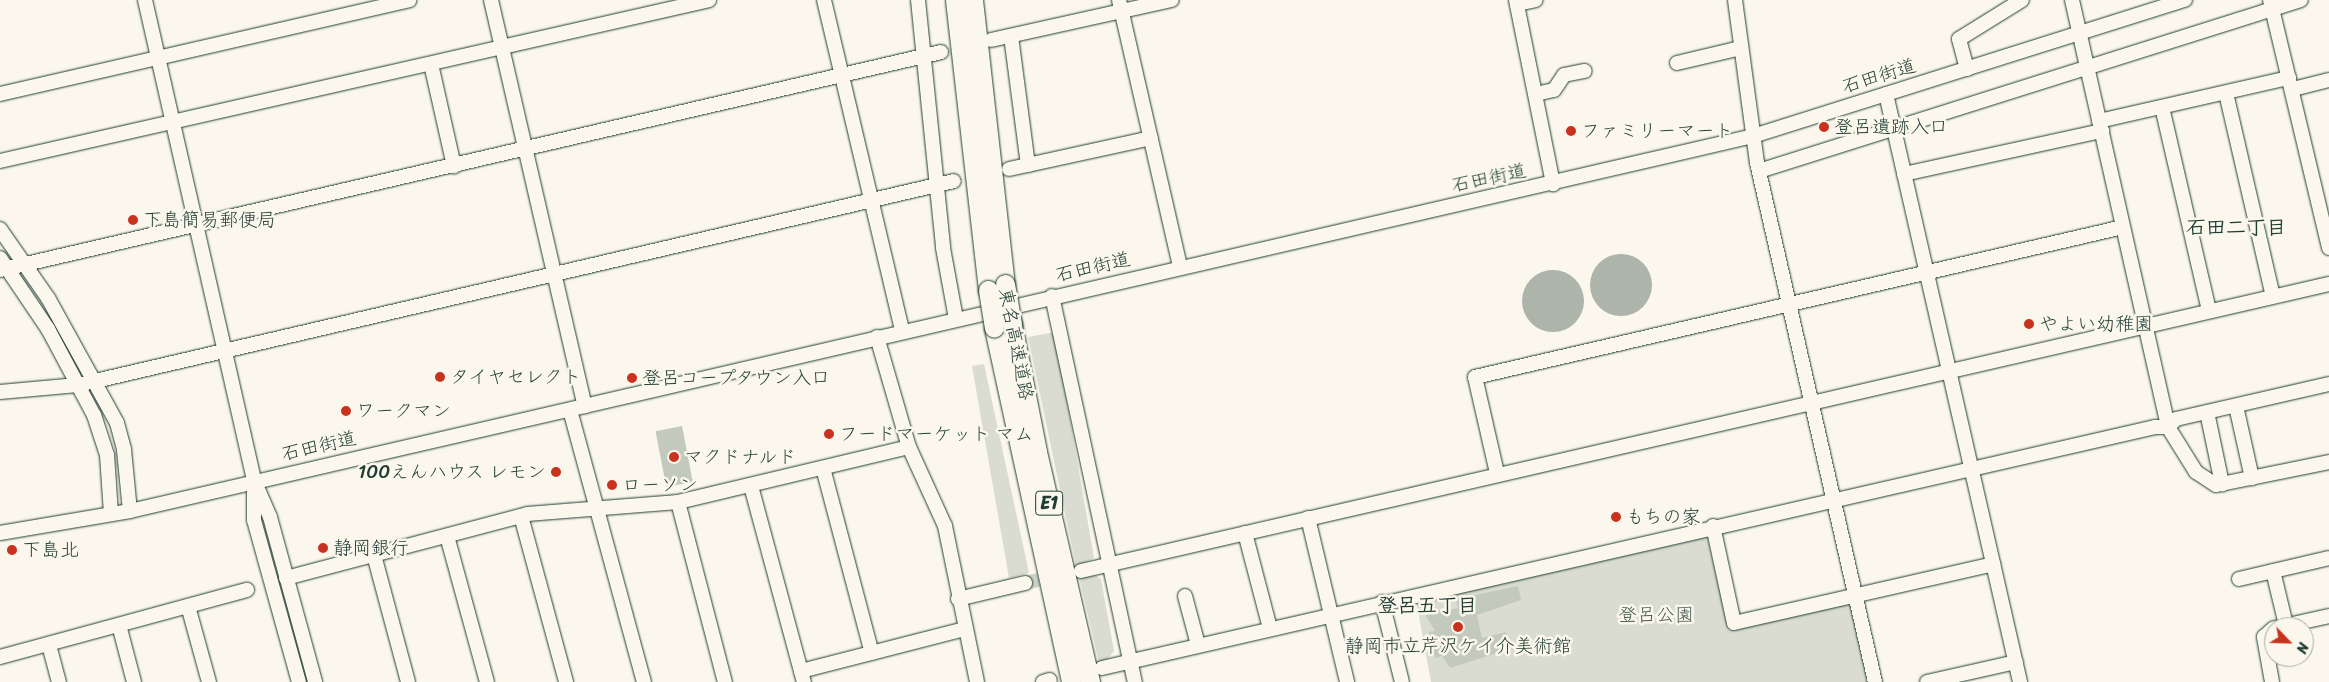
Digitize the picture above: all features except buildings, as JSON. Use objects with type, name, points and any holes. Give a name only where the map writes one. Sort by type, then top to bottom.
[{"type":"highway","name":"東名高速道路","points":[[954,0],[997,287],[1012,324],[1037,452],[1096,675]]},
{"type":"highway","name":"東名高速道路","points":[[974,0],[997,287],[994,328],[1070,682]]},
{"type":"street","points":[[145,0],[254,480],[270,517],[314,682]]},
{"type":"street","points":[[0,94],[409,0]]},
{"type":"street","points":[[491,0],[585,406]]},
{"type":"street","points":[[0,161],[709,0]]},
{"type":"street","points":[[824,0],[840,76],[902,331]]},
{"type":"street","points":[[918,0],[921,57],[942,248],[956,319]]},
{"type":"street","points":[[991,40],[1120,6],[1172,0]]},
{"type":"street","points":[[1536,0],[1516,2],[1553,184]]},
{"type":"street","points":[[1735,0],[1758,170],[1787,303],[1835,498],[1875,682]]},
{"type":"street","points":[[1967,69],[1959,39],[2022,0]]},
{"type":"street","points":[[2072,0],[2168,427],[2202,479],[2222,484],[2329,462]]},
{"type":"street","name":"石田街道","points":[[0,533],[130,511],[254,480],[570,410],[1180,266],[1553,184],[1753,136],[2185,0]]},
{"type":"street","points":[[1758,170],[2087,66],[2271,4],[2302,0]]},
{"type":"street","points":[[2271,4],[2291,83],[2322,184],[2329,248]]},
{"type":"street","points":[[1120,6],[1180,266]]},
{"type":"street","points":[[1011,36],[1028,165]]},
{"type":"street","points":[[1677,63],[1741,48]]},
{"type":"street","points":[[2,265],[24,264],[196,225],[941,52]]},
{"type":"street","points":[[430,64],[454,166]]},
{"type":"street","points":[[1536,94],[1554,90],[1564,76],[1585,71]]},
{"type":"street","points":[[1904,174],[2100,126],[2162,107],[2226,93],[2291,83],[2329,80]]},
{"type":"street","points":[[2226,93],[2273,296]]},
{"type":"street","points":[[1886,94],[2020,682]]},
{"type":"street","points":[[2162,107],[2208,311]]},
{"type":"street","points":[[1008,169],[1151,138]]},
{"type":"street","points":[[0,392],[78,385],[95,379],[225,349],[870,203],[954,181]]},
{"type":"street","points":[[1497,473],[1475,376],[2123,227]]},
{"type":"street","points":[[0,229],[24,264],[95,379],[118,423],[124,450],[130,511]]},
{"type":"street","points":[[2,265],[40,315],[78,385],[105,446],[111,514]]},
{"type":"street","points":[[1081,571],[1497,473],[2329,284]]},
{"type":"street","points":[[1052,296],[1108,565],[1135,682]]},
{"type":"street","points":[[877,337],[909,447],[945,526],[964,629],[977,682]]},
{"type":"street","points":[[1096,675],[1130,661],[1331,613],[1835,498],[2168,427],[2176,419],[2329,384]]},
{"type":"street","points":[[2236,406],[2252,478]]},
{"type":"street","points":[[570,410],[644,682]]},
{"type":"street","points":[[2207,412],[2222,484]]},
{"type":"street","points":[[286,578],[521,516],[595,506],[678,502],[909,447]]},
{"type":"street","points":[[824,468],[872,653]]},
{"type":"street","points":[[254,480],[254,520],[299,682]]},
{"type":"street","points":[[751,486],[802,677],[872,653],[964,629]]},
{"type":"street","points":[[678,502],[726,682]]},
{"type":"street","points":[[521,516],[566,682]]},
{"type":"street","points":[[1308,518],[1347,682]]},
{"type":"street","points":[[1713,526],[1734,623],[1993,564]]},
{"type":"street","points":[[1245,533],[1270,628]]},
{"type":"street","points":[[447,536],[487,682]]},
{"type":"street","points":[[374,555],[408,682]]},
{"type":"street","points":[[2239,579],[2329,558]]},
{"type":"street","points":[[2273,571],[2279,617]]},
{"type":"street","points":[[958,599],[1025,583]]},
{"type":"street","points":[[0,657],[247,590]]},
{"type":"street","points":[[1185,596],[1198,645]]},
{"type":"street","points":[[1382,602],[1402,682]]},
{"type":"street","points":[[188,606],[209,682]]},
{"type":"street","points":[[2314,619],[2329,616]]},
{"type":"street","points":[[119,625],[134,682]]},
{"type":"street","points":[[49,645],[59,682]]},
{"type":"street","points":[[1927,682],[2016,662]]},
{"type":"street","points":[[2269,667],[2272,682]]},
{"type":"green space","points":[[1055,332],[1094,558],[1076,566],[1028,337]]},
{"type":"green space","points":[[984,364],[1029,573],[1009,578],[972,366]]},
{"type":"green space","name":"登呂公園","points":[[1707,535],[1729,630],[1852,602],[1871,682],[1431,682],[1416,600]]},
{"type":"green space","points":[[1095,575],[1101,579],[1114,651],[1106,661],[1099,663],[1079,577]]},
{"type":"shaded area","points":[[1621,254],[1633,256],[1643,263],[1650,273],[1652,285],[1650,297],[1643,307],[1633,314],[1621,316],[1609,314],[1599,307],[1592,297],[1590,285],[1592,273],[1599,263],[1609,256]]},
{"type":"shaded area","points":[[1553,270],[1565,272],[1575,279],[1582,289],[1584,301],[1582,313],[1575,323],[1565,330],[1553,332],[1541,330],[1531,323],[1524,313],[1522,301],[1524,289],[1531,279],[1541,272]]},
{"type":"tunnel","points":[[1025,583],[1056,576]]},
{"type":"place","name":"登呂遺跡入口","points":[[1824,127]]},
{"type":"place","name":"ファミリーマート","points":[[1571,131]]},
{"type":"place","name":"下島簡易郵便局","points":[[133,220]]},
{"type":"place","name":"やよい幼稚園","points":[[2029,324]]},
{"type":"place","name":"タイヤセレクト","points":[[440,377]]},
{"type":"place","name":"登呂コープタウン入口","points":[[632,378]]},
{"type":"place","name":"ワークマン","points":[[346,411]]},
{"type":"place","name":"フードマーケット マム","points":[[829,434]]},
{"type":"place","name":"マクドナルド","points":[[674,457]]},
{"type":"place","name":"100えんハウス レモン","points":[[556,472]]},
{"type":"place","name":"ローソン","points":[[612,485]]},
{"type":"place","name":"もちの家","points":[[1616,517]]},
{"type":"place","name":"静岡銀行","points":[[323,548]]},
{"type":"place","name":"下島北","points":[[12,550]]},
{"type":"place","name":"静岡市立芹沢ケイ介美術館","points":[[1458,627]]},
{"type":"district","name":"石田二丁目","points":[[2236,227]]},
{"type":"district","name":"登呂五丁目","points":[[1427,605]]}]
